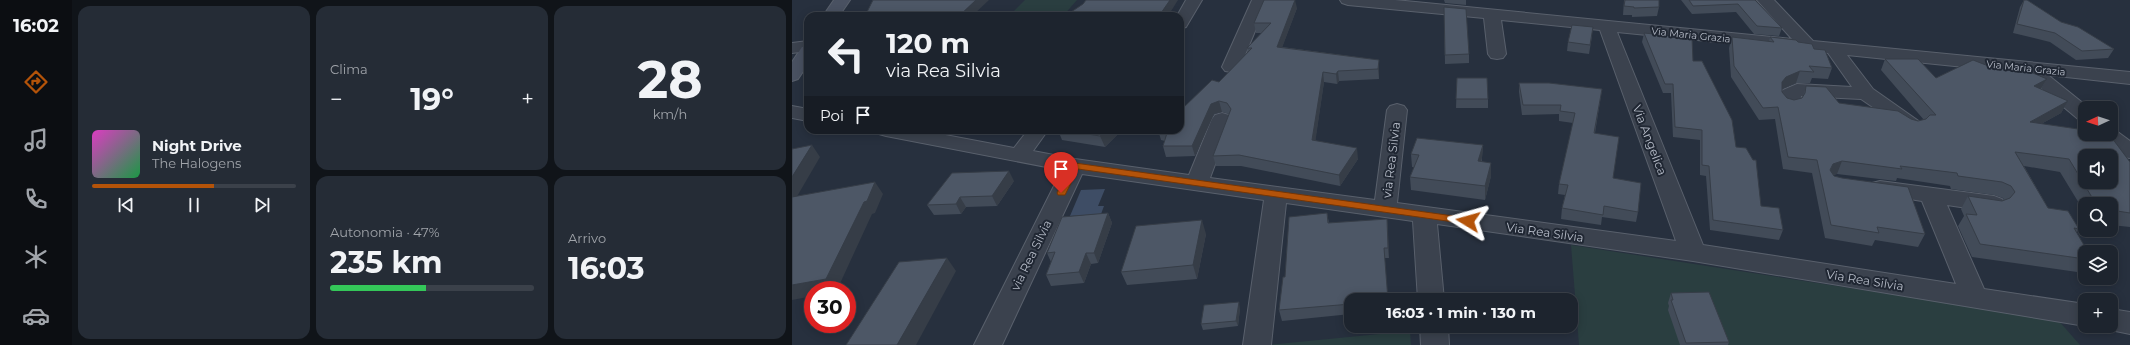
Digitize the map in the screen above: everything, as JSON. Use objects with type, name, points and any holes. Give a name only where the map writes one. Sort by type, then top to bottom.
[{"type":"street","points":[[834,12],[842,0]]},
{"type":"street","points":[[1184,17],[1194,0]]},
{"type":"street","points":[[1231,67],[1260,0]]},
{"type":"street","name":"Via Maria Grazia","points":[[1348,0],[1407,3],[1492,15],[1607,27],[2130,78]]},
{"type":"street","points":[[1765,0],[1809,46]]},
{"type":"street","points":[[1492,15],[1497,54]]},
{"type":"street","name":"Via Angelica","points":[[1607,27],[1693,252]]},
{"type":"street","points":[[792,48],[804,46]]},
{"type":"street","points":[[1834,49],[1866,93],[1913,126]]},
{"type":"street","points":[[792,75],[804,57]]},
{"type":"street","points":[[2028,68],[2078,109]]},
{"type":"street","points":[[1790,104],[1790,94],[1797,90],[1866,93]]},
{"type":"street","name":"via Rea Silvia","points":[[1385,209],[1397,110]]},
{"type":"street","points":[[792,112],[804,114]]},
{"type":"street","points":[[1197,183],[1222,119]]},
{"type":"street","name":"Via Rea Silvia","points":[[907,134],[1075,166],[1693,252],[2078,314]]},
{"type":"street","points":[[1020,156],[1035,134]]},
{"type":"street","points":[[2117,141],[2130,152]]},
{"type":"street","name":"via Rea Silvia","points":[[988,345],[1075,166]]},
{"type":"street","points":[[1860,186],[1994,204]]},
{"type":"street","points":[[1257,345],[1276,194]]},
{"type":"street","points":[[1931,195],[1975,298]]},
{"type":"street","points":[[1424,215],[1430,293]]},
{"type":"street","points":[[2118,321],[2130,323]]},
{"type":"street","points":[[1434,333],[1435,345]]},
{"type":"green space","points":[[1025,0],[1077,0],[1066,12],[1013,12]]},
{"type":"green space","points":[[1571,245],[2058,320],[2080,345],[1579,345],[1578,293],[1575,293]]},
{"type":"green space","points":[[1390,333],[1410,333],[1411,345],[1268,345]]},
{"type":"water","points":[[1105,189],[1098,206],[1104,206],[1101,214],[1070,216],[1081,190]]},
{"type":"building","points":[[873,0],[976,0],[963,12],[867,12]]},
{"type":"building","points":[[1086,0],[1170,0],[1162,12],[1071,12],[1083,4]]},
{"type":"building","points":[[1264,0],[1295,0],[1277,47],[1379,60],[1378,69],[1338,71],[1336,74],[1323,72],[1312,140],[1357,148],[1339,175],[1239,155],[1213,156],[1231,109],[1227,103],[1219,101],[1211,104],[1192,146],[1163,146],[1167,134],[1184,134],[1184,107],[1212,80],[1219,82],[1252,48],[1247,48],[1271,23],[1254,23]]},
{"type":"building","points":[[1625,0],[1659,0],[1659,7],[1634,8],[1624,6]]},
{"type":"building","points":[[1689,0],[1755,0],[1782,28],[1757,26],[1738,4],[1693,6]]},
{"type":"building","points":[[2024,0],[2027,0],[2061,22],[2078,27],[2114,49],[2082,51],[2055,33],[2017,24]]},
{"type":"building","points":[[1444,7],[1466,9],[1469,54],[1445,55]]},
{"type":"building","points":[[1572,25],[1593,27],[1590,45],[1568,42]]},
{"type":"building","points":[[1644,33],[1692,38],[1693,61],[1702,61],[1732,120],[1736,147],[1746,148],[1753,160],[1756,160],[1761,206],[1779,208],[1783,230],[1713,220],[1709,166],[1702,165],[1702,130],[1675,127],[1673,84],[1665,84]]},
{"type":"building","points":[[1732,37],[1774,42],[1770,37],[1796,40],[1798,42],[1812,44],[1814,49],[1825,50],[1832,68],[1809,66],[1814,72],[1800,71],[1786,77],[1782,82],[1782,92],[1787,98],[1794,100],[1802,98],[1805,93],[1806,86],[1826,87],[1839,103],[1898,111],[1911,119],[1918,121],[1926,119],[1930,115],[1936,115],[1885,59],[1918,59],[1936,78],[1973,60],[1991,67],[2006,69],[2014,65],[2047,79],[2034,86],[2068,101],[2030,122],[2078,129],[2078,141],[2114,141],[2130,162],[2130,213],[2118,211],[2118,197],[2092,197],[2087,189],[2118,189],[2118,149],[2078,149],[2078,174],[2069,159],[2015,152],[2048,208],[2068,211],[2078,227],[2078,229],[2074,228],[2084,245],[2078,245],[2078,258],[1980,244],[1966,214],[1977,215],[1968,196],[2002,201],[2010,198],[2015,192],[2011,186],[2002,182],[1958,176],[1957,173],[1900,166],[1902,169],[1842,161],[1833,164],[1830,170],[1834,176],[1908,187],[1925,234],[1877,227],[1879,233],[1831,225],[1817,160],[1788,157],[1778,107],[1763,108],[1734,66]]},
{"type":"building","points":[[1457,78],[1487,78],[1488,99],[1456,99]]},
{"type":"building","points":[[1519,83],[1549,83],[1602,89],[1594,133],[1619,137],[1613,178],[1641,183],[1638,212],[1604,206],[1603,215],[1562,208],[1568,185],[1559,184],[1575,113],[1560,111],[1561,105],[1523,105]]},
{"type":"building","points":[[1088,134],[1102,134],[1100,136]]},
{"type":"building","points":[[1417,138],[1483,145],[1478,161],[1491,163],[1485,186],[1410,177],[1419,155],[1411,154]]},
{"type":"building","points":[[812,145],[792,177],[792,149]]},
{"type":"building","points":[[1009,171],[992,196],[960,197],[956,204],[927,205],[952,173]]},
{"type":"building","points":[[875,182],[867,201],[864,202],[826,279],[804,281],[804,283],[792,285],[792,197]]},
{"type":"building","points":[[1108,213],[1094,253],[1086,253],[1079,272],[1046,275],[1055,252],[1047,253],[1062,217]]},
{"type":"building","points":[[1327,213],[1328,223],[1387,219],[1388,248],[1384,248],[1387,293],[1344,293],[1344,305],[1279,310],[1283,277],[1285,277],[1289,217]]},
{"type":"building","points":[[1202,220],[1193,265],[1121,272],[1136,226]]},
{"type":"building","points":[[947,258],[897,345],[846,345],[854,333],[856,333],[856,329],[899,262]]},
{"type":"building","points":[[1709,292],[1729,342],[1686,343],[1671,300],[1673,300],[1671,293]]},
{"type":"building","points":[[1239,302],[1236,321],[1201,324],[1204,305]]},
{"type":"route","points":[[1061,193],[1075,166],[1468,221]]}]
